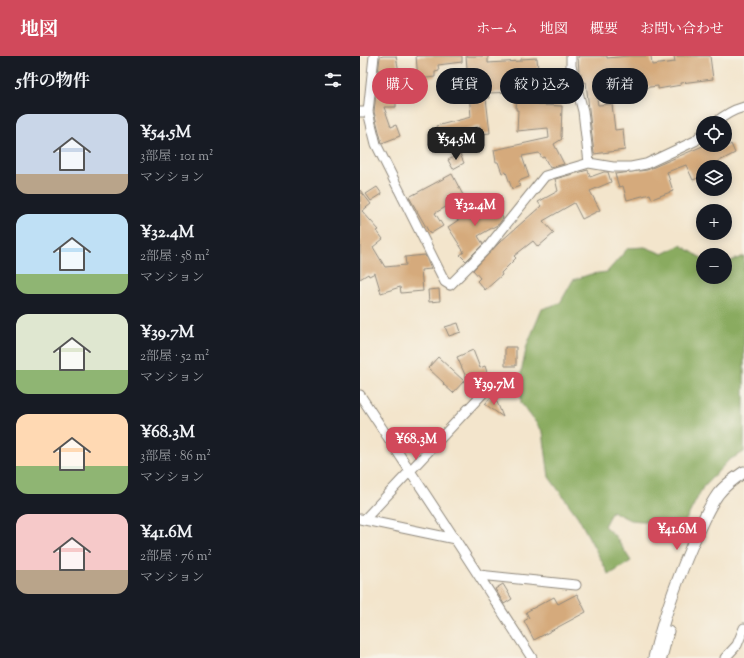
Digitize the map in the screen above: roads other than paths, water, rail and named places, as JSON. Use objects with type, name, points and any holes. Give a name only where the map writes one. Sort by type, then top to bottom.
[{"type":"street","points":[[374,56],[364,112],[376,144],[445,282],[450,285],[488,247],[545,176],[589,163],[612,167],[631,167],[646,164],[696,140]]},
{"type":"street","points":[[571,56],[571,66],[583,111],[589,163]]},
{"type":"street","points":[[724,116],[744,106]]},
{"type":"street","points":[[362,520],[486,390]]},
{"type":"street","points":[[360,395],[532,658]]},
{"type":"street","points":[[654,658],[661,629],[684,564],[708,511],[719,493],[733,479],[744,472]]},
{"type":"street","points":[[362,520],[455,539]]},
{"type":"street","points":[[479,575],[576,585]]},
{"type":"street","points":[[725,658],[737,645],[744,628]]},
{"type":"street","points":[[661,629],[669,630],[662,658]]}]
